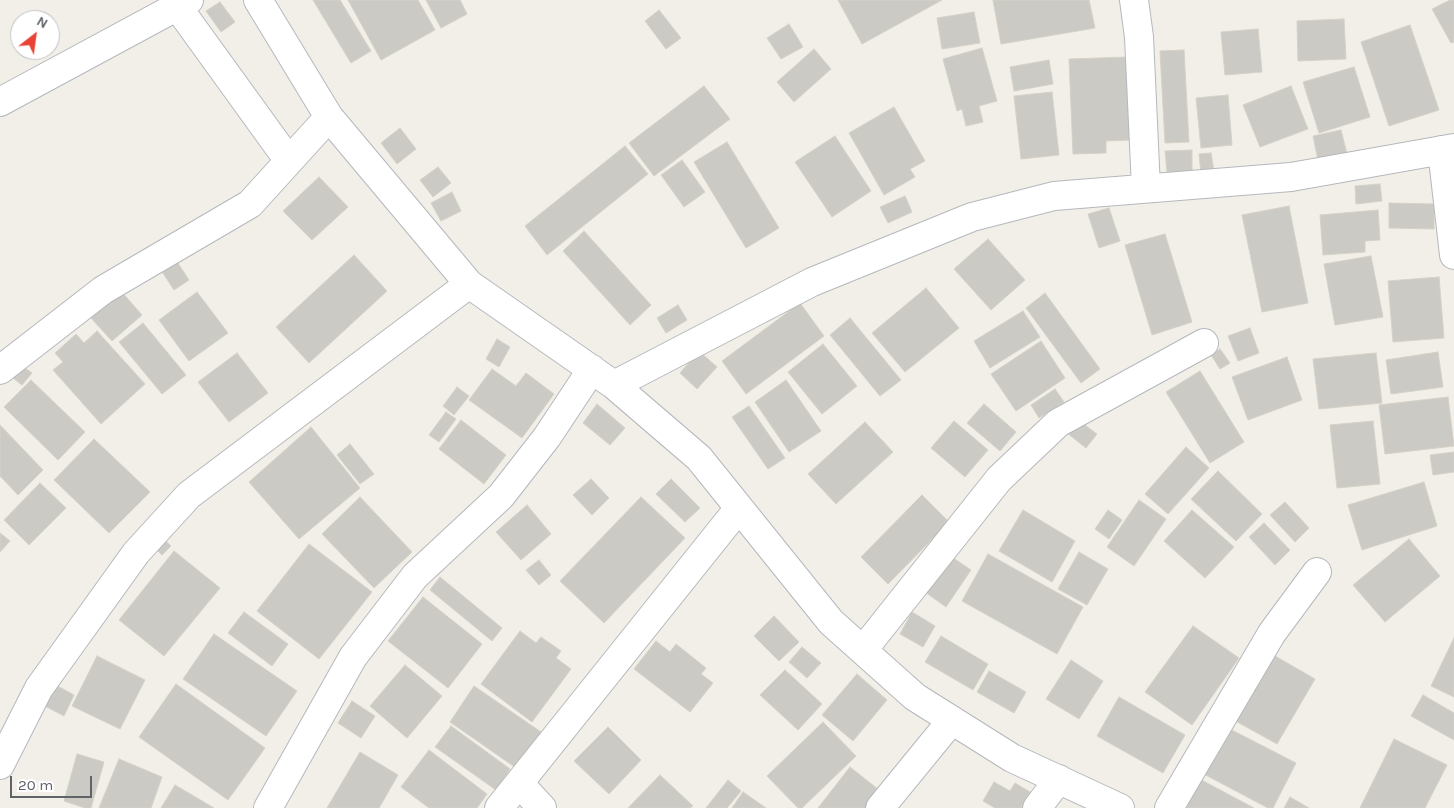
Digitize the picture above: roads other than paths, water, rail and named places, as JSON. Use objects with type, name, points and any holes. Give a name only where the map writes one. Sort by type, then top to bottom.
[{"type":"street","points":[[258,0],[329,117],[469,284],[614,385],[699,458],[831,622],[915,697],[1012,758],[1120,808]]},
{"type":"street","points":[[1134,0],[1140,37],[1146,188]]},
{"type":"street","points":[[0,102],[183,3],[289,161]]},
{"type":"street","points":[[0,370],[103,290],[250,204],[329,117]]},
{"type":"street","points":[[614,385],[812,282],[972,217],[1054,196],[1291,177],[1448,149],[1454,255]]},
{"type":"street","points":[[0,765],[39,688],[136,553],[190,495],[469,284]]},
{"type":"street","points":[[863,650],[999,479],[1058,423],[1204,343]]},
{"type":"street","points":[[268,808],[353,657],[415,576],[501,496],[547,437],[592,369]]},
{"type":"street","points":[[499,808],[739,508]]},
{"type":"street","points":[[1169,808],[1272,633],[1317,572]]},
{"type":"street","points":[[880,808],[952,720]]},
{"type":"street","points":[[1037,808],[1059,779]]},
{"type":"street","points":[[519,783],[542,808]]}]
